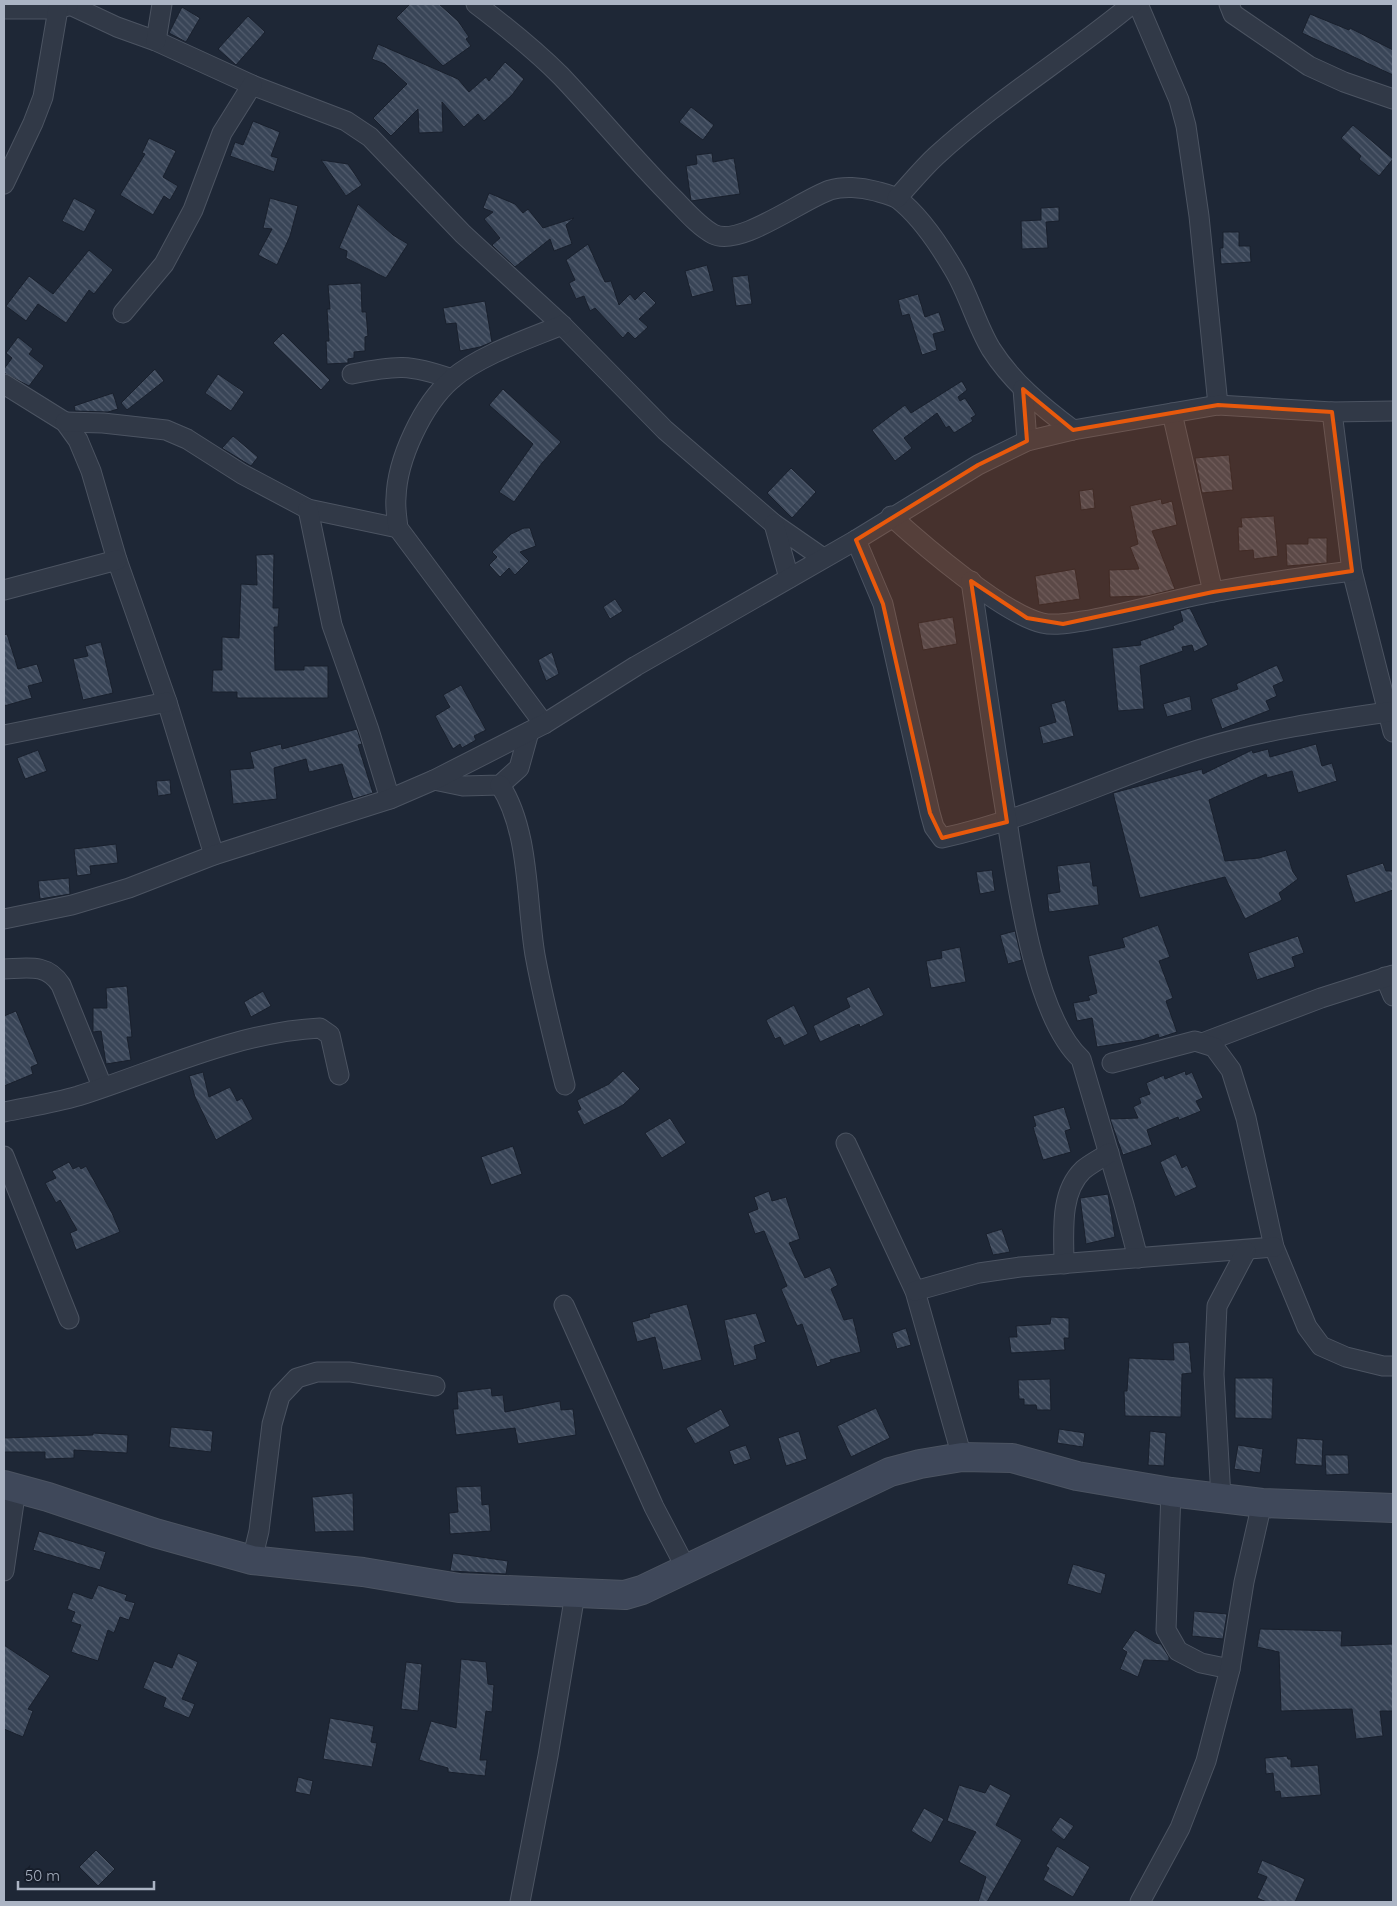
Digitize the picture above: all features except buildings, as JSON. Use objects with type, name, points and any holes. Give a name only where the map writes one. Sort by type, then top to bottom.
[{"type":"street","points":[[156,41],[162,4]]},
{"type":"street","points":[[476,4],[506,27],[560,75],[646,171],[696,221],[714,235],[728,237],[746,233],[803,201],[832,189],[852,188],[869,190],[897,198],[924,228],[954,271],[992,350],[1023,389],[1046,410],[1073,430]]},
{"type":"street","points":[[897,198],[935,157],[977,121],[1132,4]]},
{"type":"street","points":[[1138,4],[1178,100],[1186,126],[1200,225],[1218,405]]},
{"type":"street","points":[[4,184],[33,123],[43,97],[67,6]]},
{"type":"street","points":[[4,9],[67,6],[156,41],[252,85],[346,121],[370,137],[463,234],[562,325],[665,430],[774,524],[823,558]]},
{"type":"street","points":[[1228,7],[1309,66],[1344,82],[1393,99]]},
{"type":"street","points":[[122,313],[164,264],[193,210],[222,133],[252,85]]},
{"type":"street","points":[[537,728],[398,528],[396,497],[400,470],[412,436],[432,401],[452,379],[478,362],[562,325]]},
{"type":"street","points":[[352,374],[386,367],[408,366],[452,379]]},
{"type":"street","points":[[4,384],[65,422],[78,440],[91,471],[117,560],[167,702],[214,855]]},
{"type":"street","points":[[1023,389],[1027,441]]},
{"type":"street","points":[[4,919],[72,905],[129,888],[214,855],[390,799],[434,780],[537,728],[636,666],[856,540],[891,516],[978,465],[1027,441],[1073,430],[1218,405],[1332,412],[1393,412]]},
{"type":"street","points":[[1332,412],[1352,570],[1393,732]]},
{"type":"street","points":[[1172,413],[1212,592]]},
{"type":"street","points":[[65,422],[103,423],[166,430],[187,440],[242,474],[308,509],[398,528]]},
{"type":"street","points":[[308,509],[332,625],[369,730],[390,799]]},
{"type":"street","points":[[891,516],[971,581],[1027,618],[1043,624],[1063,624],[1099,618],[1212,592],[1352,570]]},
{"type":"street","points":[[774,524],[789,578]]},
{"type":"street","points":[[856,540],[883,604],[934,828],[942,838],[1007,822],[1053,802],[1202,749],[1287,726],[1388,712]]},
{"type":"street","points":[[4,590],[117,560]]},
{"type":"street","points":[[971,581],[1007,822],[1023,915],[1043,992],[1068,1047],[1081,1059],[1138,1258]]},
{"type":"street","points":[[4,734],[167,702]]},
{"type":"street","points":[[434,780],[463,786],[488,787],[500,785],[512,777],[519,768],[537,728]]},
{"type":"street","points":[[500,785],[508,798],[519,828],[535,955],[565,1085]]},
{"type":"street","points":[[4,970],[41,969],[54,974],[62,985],[102,1086]]},
{"type":"street","points":[[1112,1063],[1184,1042],[1205,1042],[1304,1004],[1389,976],[1393,996]]},
{"type":"street","points":[[4,1112],[78,1096],[102,1086],[267,1035],[298,1029],[320,1028],[330,1035],[339,1075]]},
{"type":"street","points":[[1205,1042],[1221,1054],[1231,1070],[1246,1118],[1274,1247],[1307,1328],[1321,1346],[1346,1357],[1383,1366],[1393,1366]]},
{"type":"street","points":[[846,1143],[915,1291],[962,1457]]},
{"type":"street","points":[[1064,1264],[1064,1221],[1068,1191],[1082,1171],[1109,1153]]},
{"type":"street","points":[[4,1156],[11,1197],[69,1319]]},
{"type":"street","points":[[915,1291],[979,1274],[1064,1264],[1246,1251],[1274,1247]]},
{"type":"street","points":[[1221,1498],[1214,1374],[1217,1306],[1246,1251]]},
{"type":"street","points":[[564,1305],[654,1507],[687,1570]]},
{"type":"street","points":[[252,1560],[259,1530],[272,1424],[280,1396],[297,1378],[316,1372],[350,1372],[434,1386]]},
{"type":"street","points":[[4,1571],[10,1487],[48,1497],[155,1533],[252,1560],[363,1572],[459,1588],[625,1595],[687,1570],[751,1536],[890,1472],[920,1464],[962,1457],[1012,1458],[1077,1476],[1171,1492],[1262,1503],[1393,1508]]},
{"type":"street","points":[[1171,1492],[1166,1630],[1178,1651],[1201,1663],[1230,1669]]},
{"type":"street","points":[[1140,1902],[1180,1828],[1206,1761],[1230,1669],[1244,1582],[1262,1503]]},
{"type":"street","points":[[520,1902],[548,1756],[575,1594]]},
{"type":"highlighted area","points":[[1023,389],[1073,430],[1218,405],[1332,412],[1352,571],[1213,592],[1063,624],[1027,618],[971,581],[1007,822],[942,838],[930,813],[883,604],[856,540],[978,465],[1027,441]]}]
